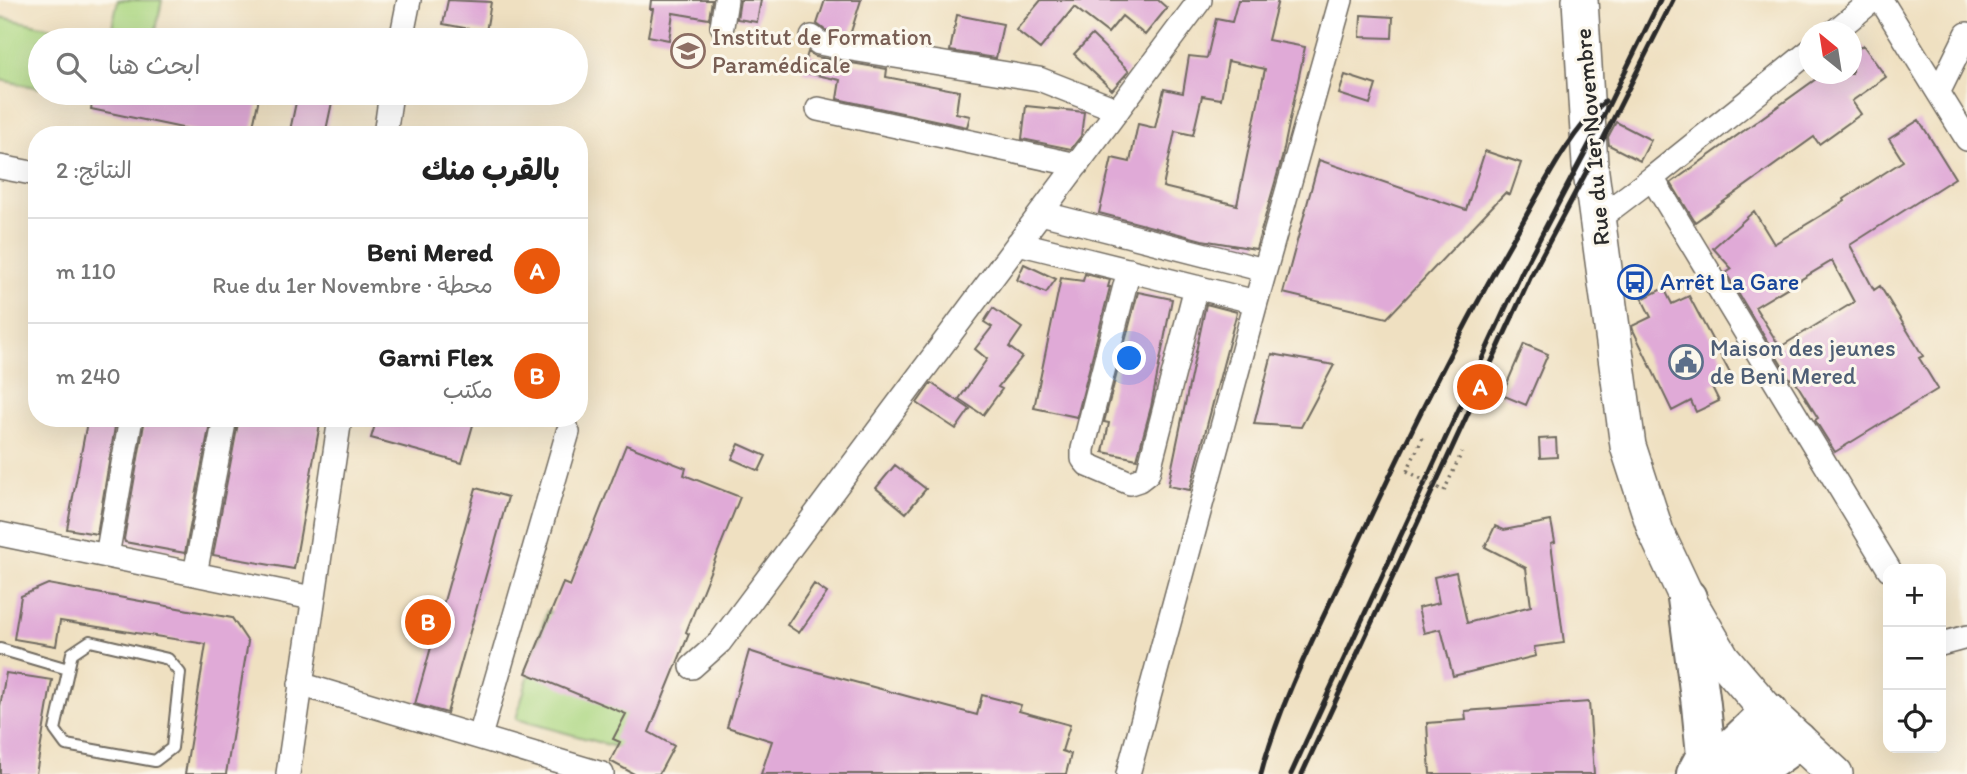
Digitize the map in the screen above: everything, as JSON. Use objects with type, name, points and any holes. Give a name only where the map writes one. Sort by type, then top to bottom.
[{"type":"highway","points":[[1686,598],[1706,755],[1696,774]]},
{"type":"highway","points":[[1705,774],[1769,713]]},
{"type":"highway","points":[[1751,774],[1799,757]]},
{"type":"highway","points":[[1769,774],[1799,757]]},
{"type":"main road","name":"Rue du 1er Novembre","points":[[1580,0],[1586,118],[1628,446],[1656,532],[1686,598],[1722,658],[1769,713],[1799,757],[1835,774]]},
{"type":"street","points":[[403,28],[409,0]]},
{"type":"street","points":[[722,26],[726,0]]},
{"type":"street","points":[[692,667],[720,642],[1200,0]]},
{"type":"street","points":[[1128,774],[1255,302],[1341,0]]},
{"type":"street","points":[[1847,21],[1873,0]]},
{"type":"street","points":[[1881,0],[1967,139]]},
{"type":"street","points":[[1939,91],[1967,34]]},
{"type":"street","points":[[812,37],[819,43],[845,48],[1039,79],[1118,110]]},
{"type":"street","points":[[1598,219],[1799,60]]},
{"type":"street","points":[[386,126],[389,105]]},
{"type":"street","points":[[818,109],[1077,165]]},
{"type":"street","points":[[0,167],[28,172]]},
{"type":"street","points":[[1652,178],[1886,564]]},
{"type":"street","points":[[1041,213],[1265,270]]},
{"type":"street","points":[[1018,243],[1255,302]]},
{"type":"street","points":[[1129,270],[1083,449],[1083,458],[1088,465],[1130,483],[1148,473],[1196,287]]},
{"type":"street","points":[[107,556],[129,427]]},
{"type":"street","points":[[195,574],[223,427]]},
{"type":"street","points":[[288,774],[339,427]]},
{"type":"street","points":[[480,736],[568,432]]},
{"type":"street","points":[[0,534],[312,598]]},
{"type":"street","points":[[1946,643],[1967,637]]},
{"type":"street","points":[[300,684],[602,774]]},
{"type":"lane","points":[[90,641],[169,659],[180,673],[172,748],[155,761],[66,745],[55,730],[68,669],[72,653],[90,641]]},
{"type":"lane","points":[[0,649],[68,669]]},
{"type":"path","points":[[1424,435],[1407,471],[1444,491],[1462,452]]},
{"type":"green space","points":[[118,0],[162,0],[156,28],[112,28]]},
{"type":"green space","points":[[0,17],[51,28],[28,28],[28,86],[0,80]]},
{"type":"green space","points":[[547,611],[664,643],[634,752],[516,719]]},
{"type":"building","points":[[448,0],[491,2],[487,28],[443,24]]},
{"type":"building","points":[[651,0],[712,0],[709,19],[673,13],[669,40],[648,36],[653,9],[650,9]]},
{"type":"building","points":[[740,0],[761,0],[757,22],[737,19]]},
{"type":"building","points":[[825,0],[861,0],[850,35],[825,30],[817,24]]},
{"type":"building","points":[[1041,0],[1158,0],[1167,8],[1145,35],[1122,16],[1108,33],[1074,7],[1040,49],[1016,30]]},
{"type":"building","points":[[1238,0],[1278,0],[1268,40],[1305,47],[1282,158],[1256,249],[1202,240],[1099,213],[1112,158],[1130,162],[1138,124],[1155,128],[1164,89],[1183,93],[1189,56],[1207,58],[1216,19],[1232,22]],"holes":[[[1228,61],[1265,69],[1237,205],[1163,187],[1175,131],[1193,135],[1202,96],[1221,99]]]},
{"type":"building","points":[[957,15],[1003,24],[996,58],[950,51]]},
{"type":"building","points":[[1361,15],[1393,17],[1392,38],[1360,37]]},
{"type":"building","points":[[1092,35],[1129,71],[1112,90],[1074,54]]},
{"type":"building","points":[[1862,46],[1886,77],[1852,101],[1861,114],[1819,144],[1814,137],[1695,222],[1671,183],[1809,84],[1862,84]]},
{"type":"building","points":[[808,52],[816,57],[887,69],[886,77],[959,91],[956,113],[970,116],[967,127],[837,99],[840,80],[802,72]]},
{"type":"building","points":[[1345,75],[1376,85],[1370,104],[1339,94]]},
{"type":"building","points":[[92,105],[257,105],[253,126],[173,126],[91,109]]},
{"type":"building","points":[[295,105],[331,105],[327,126],[291,126]]},
{"type":"building","points":[[1026,106],[1084,112],[1081,136],[1071,149],[1022,139]]},
{"type":"building","points":[[1919,120],[1955,178],[1850,245],[1874,290],[1880,286],[1923,356],[1919,358],[1938,389],[1835,452],[1815,420],[1818,418],[1793,378],[1790,379],[1726,273],[1732,269],[1713,248],[1754,211],[1774,244],[1845,201],[1844,199],[1903,161],[1889,139]],"holes":[[[1832,261],[1854,302],[1780,347],[1755,307]]]},
{"type":"building","points":[[1616,122],[1651,140],[1640,161],[1609,145],[1608,137]]},
{"type":"building","points":[[1485,151],[1521,163],[1510,195],[1505,193],[1387,318],[1283,293],[1319,160],[1466,210]]},
{"type":"building","points":[[1024,264],[1056,279],[1046,293],[1017,280]]},
{"type":"building","points":[[1085,274],[1110,280],[1110,287],[1077,417],[1034,408],[1061,278],[1083,281]]},
{"type":"building","name":"Maison des jeunes de Beni Mered","points":[[1664,288],[1672,304],[1689,296],[1731,375],[1711,385],[1719,401],[1696,412],[1691,401],[1672,411],[1633,330],[1632,326],[1651,317],[1642,299]]},
{"type":"building","points":[[1138,292],[1172,299],[1151,407],[1137,459],[1103,452],[1109,423],[1104,422]]},
{"type":"building","points":[[1206,304],[1237,312],[1190,490],[1168,486]]},
{"type":"building","points":[[993,308],[1022,328],[1009,347],[1022,357],[998,387],[1002,389],[983,415],[959,399],[987,359],[975,349],[992,327],[984,322]]},
{"type":"building","points":[[1524,344],[1548,354],[1526,405],[1502,395]]},
{"type":"building","points":[[1272,354],[1334,365],[1301,427],[1254,424]]},
{"type":"building","points":[[931,383],[970,409],[956,429],[917,403]]},
{"type":"building","points":[[86,427],[115,427],[97,534],[67,529]]},
{"type":"building","points":[[143,427],[209,427],[185,553],[125,542]]},
{"type":"building","points":[[237,427],[319,427],[294,569],[213,555]]},
{"type":"building","points":[[374,427],[472,427],[462,463],[371,438]]},
{"type":"building","points":[[1556,438],[1557,457],[1540,458],[1539,439]]},
{"type":"building","points":[[739,444],[766,456],[759,471],[732,459]]},
{"type":"building","points":[[626,445],[686,468],[684,475],[740,497],[649,732],[674,746],[659,774],[634,774],[610,761],[620,742],[613,739],[626,714],[526,673],[563,583],[570,586]]},
{"type":"building","points":[[895,465],[926,489],[906,513],[876,488]]},
{"type":"building","points":[[476,488],[508,497],[447,713],[415,704]]},
{"type":"building","points":[[1551,521],[1555,542],[1551,543],[1564,643],[1534,647],[1536,656],[1453,676],[1441,629],[1424,633],[1418,608],[1439,603],[1434,577],[1456,572],[1467,623],[1531,606],[1526,568],[1485,547],[1495,526],[1504,530]]},
{"type":"building","points":[[48,584],[232,618],[248,642],[226,774],[185,774],[206,644],[60,621],[56,646],[14,639],[21,596]]},
{"type":"building","points":[[814,584],[827,593],[799,633],[787,625]]},
{"type":"building","points":[[749,651],[977,715],[982,695],[1021,705],[1019,711],[1070,725],[1062,751],[1071,754],[1066,774],[761,774],[772,741],[727,727]]},
{"type":"building","points":[[6,673],[52,680],[36,774],[0,774],[0,706]]},
{"type":"building","points":[[1589,702],[1594,774],[1430,774],[1427,723],[1466,720],[1465,711]]},
{"type":"railway","points":[[1291,774],[1522,272],[1589,145],[1660,0]]},
{"type":"railway","points":[[1302,774],[1532,274],[1673,0]]},
{"type":"railway","points":[[1261,774],[1277,722],[1298,672],[1448,358],[1556,162],[1579,129],[1605,101]]},
{"type":"place","name":"Institut de Formation Paramédicale","points":[[688,51]]},
{"type":"place","name":"Arrêt La Gare","points":[[1635,282]]},
{"type":"place","name":"Maison des jeunes de Beni Mered","points":[[1686,362]]},
{"type":"place","name":"Beni Mered","points":[[1480,387]]},
{"type":"place","name":"Garni Flex","points":[[428,622]]}]
